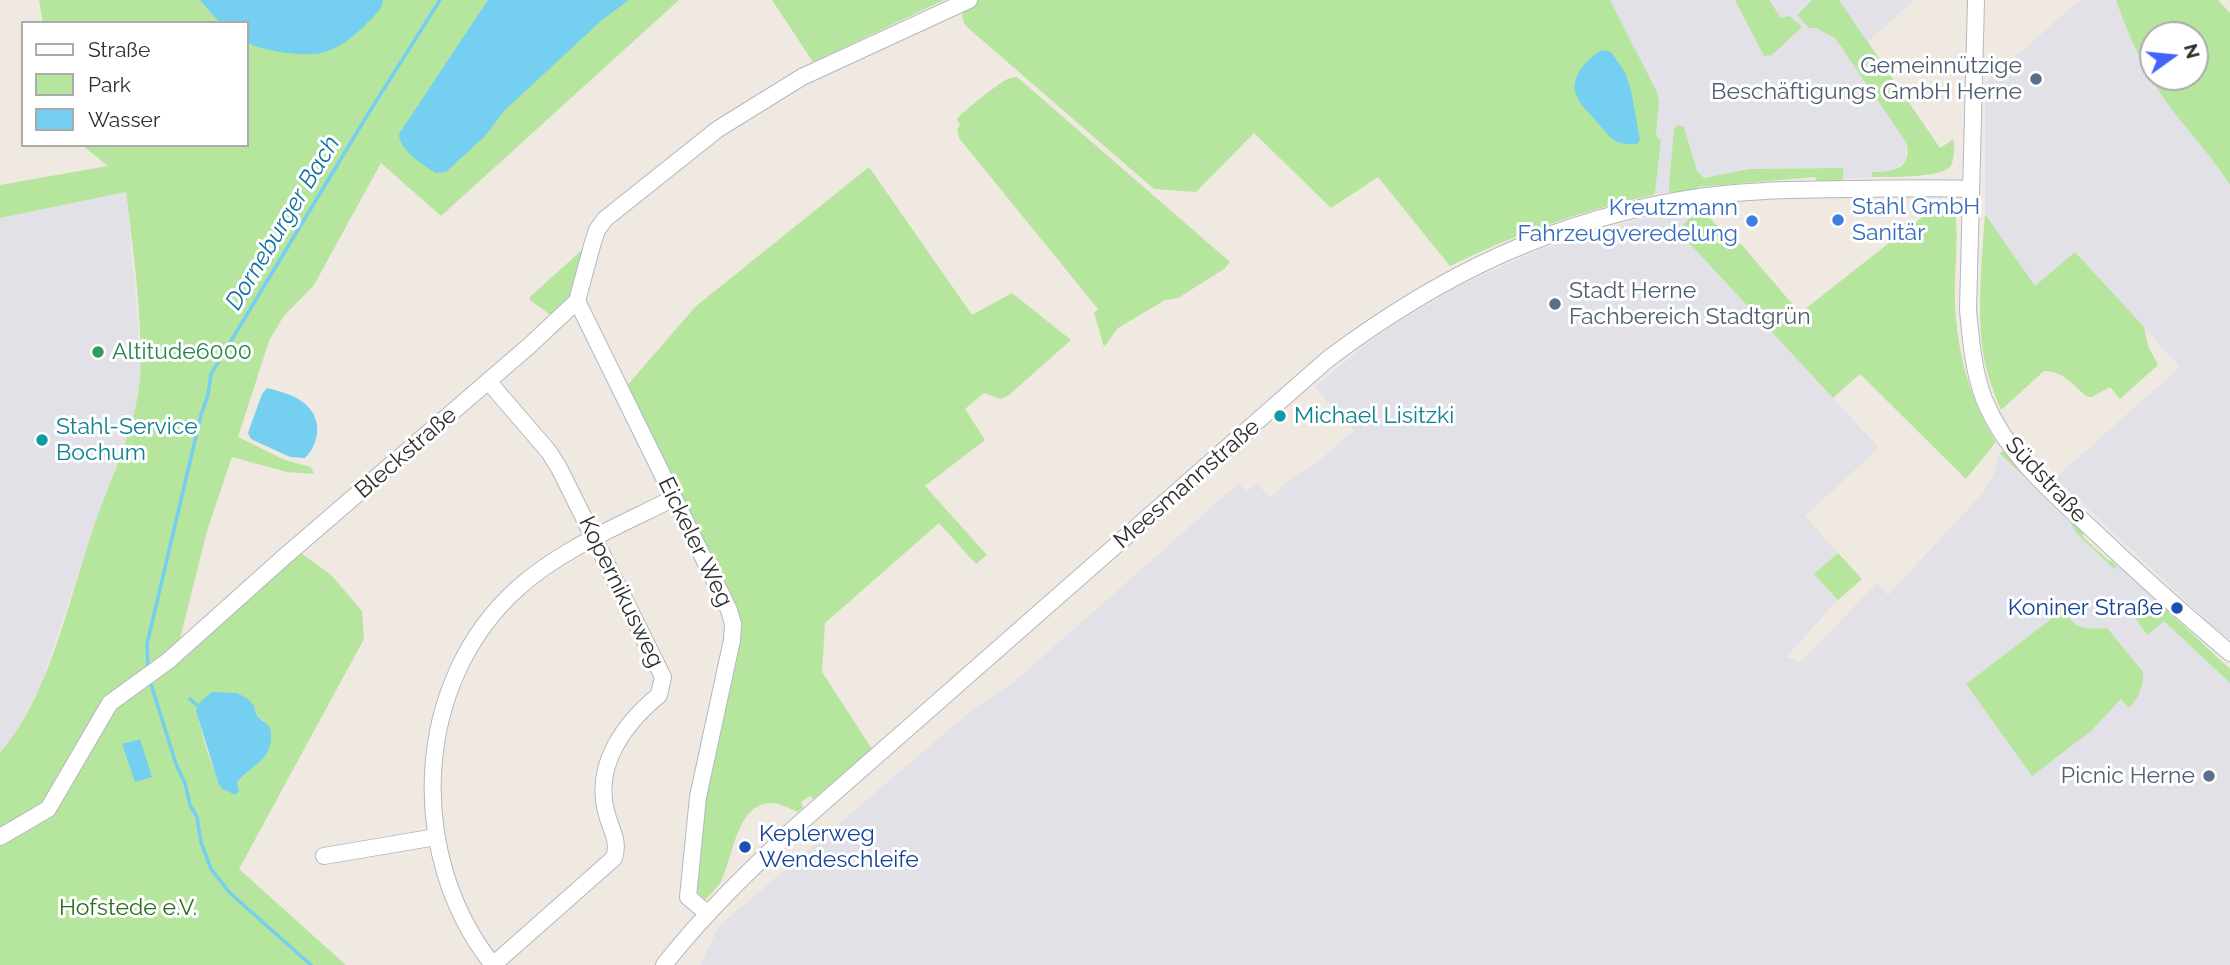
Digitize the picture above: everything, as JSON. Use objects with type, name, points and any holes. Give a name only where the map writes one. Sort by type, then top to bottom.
[{"type":"street","points":[[577,301],[597,230],[605,219],[718,129],[808,74],[969,0]]},
{"type":"street","name":"Südstraße","points":[[1976,0],[1968,310],[1972,354],[1984,397],[2006,439],[2038,478],[2176,608],[2230,653]]},
{"type":"street","name":"Meesmannstraße","points":[[664,965],[688,935],[792,830],[1328,359],[1395,311],[1443,282],[1490,259],[1556,233],[1627,211],[1699,197],[1773,191],[1971,189]]},
{"type":"street","name":"Bleckstraße","points":[[0,837],[48,810],[110,703],[168,661],[577,301]]},
{"type":"street","name":"Eickeler Weg","points":[[577,301],[729,610],[733,624],[732,640],[698,797],[688,897],[703,920]]},
{"type":"street","name":"Kopernikusweg","points":[[488,382],[550,452],[663,677],[659,695],[627,726],[615,743],[608,764],[604,786],[605,808],[618,846],[614,858],[493,965]]},
{"type":"street","points":[[493,965],[471,936],[455,904],[436,837],[432,769],[438,728],[450,687],[471,646],[492,615],[519,587],[549,564],[594,538],[674,498]]},
{"type":"street","points":[[324,856],[436,837]]},
{"type":"street","name":"Meesmannstraße","points":[[677,965],[703,920]]},
{"type":"shaded area","points":[[1610,0],[1812,0],[1797,14],[1835,38],[1906,141],[1906,159],[1895,170],[1872,172],[1872,177],[1843,179],[1842,168],[1749,169],[1704,178],[1697,171],[1684,127],[1678,125],[1674,128],[1670,192],[1653,195],[1661,142],[1656,135],[1659,102],[1657,92]]},
{"type":"shaded area","points":[[1839,0],[1914,0],[1868,42]]},
{"type":"shaded area","points":[[2080,0],[2116,0],[2139,56],[2139,91],[2160,91],[2230,185],[2230,639],[2217,630],[2055,478],[2180,367],[2075,252],[2035,287],[1985,214],[1985,83]]},
{"type":"shaded area","points":[[126,192],[138,325],[140,376],[135,416],[93,528],[40,687],[13,738],[0,753],[0,218]]},
{"type":"shaded area","points":[[1699,207],[1678,231],[1879,448],[1805,516],[1838,553],[1815,574],[1838,600],[1786,657],[1801,662],[1877,583],[1888,595],[1983,493],[1995,471],[1999,454],[2067,517],[2077,534],[2114,569],[2116,562],[2158,602],[2149,603],[2136,616],[2146,634],[2164,620],[2230,683],[2230,965],[700,965],[719,926],[971,711],[1015,681],[1239,483],[1246,492],[1257,483],[1270,498],[1290,479],[1314,465],[1354,431],[1315,387],[1364,346],[1401,320],[1457,287],[1532,253],[1592,231]]},
{"type":"green space","name":"Hofstede e.V.","points":[[39,0],[679,0],[441,216],[381,163],[314,285],[283,317],[269,341],[238,437],[285,460],[311,467],[314,474],[287,472],[232,457],[207,531],[179,643],[172,660],[301,553],[331,575],[362,611],[364,639],[239,869],[346,965],[0,965],[0,753],[32,704],[56,646],[93,529],[128,435],[138,397],[141,355],[137,284],[126,192],[0,218],[0,185],[108,166],[84,147],[248,147],[248,21],[43,21]],"holes":[[[254,706],[257,716],[264,721],[266,755],[237,782],[239,791],[235,795],[226,787],[214,768],[196,711]]]},
{"type":"green space","points":[[772,0],[944,0],[813,62]]},
{"type":"green space","points":[[977,0],[1610,0],[1657,92],[1659,102],[1656,135],[1661,141],[1655,192],[1653,195],[1550,224],[1450,266],[1378,177],[1331,208],[1254,133],[1196,192],[1154,189],[967,27],[963,19],[964,11]]},
{"type":"green space","points":[[1735,0],[1769,0],[1781,18],[1790,16],[1802,27],[1772,55],[1764,56]]},
{"type":"green space","points":[[1812,0],[1839,0],[1940,148],[1954,139],[1950,167],[1925,175],[1872,177],[1872,172],[1894,170],[1904,163],[1907,158],[1906,142],[1835,38],[1816,28],[1809,28],[1797,15]]},
{"type":"green space","points":[[2116,0],[2218,0],[2230,13],[2230,185],[2159,91],[2209,91],[2209,21],[2139,21],[2139,56]]},
{"type":"green space","points":[[1017,77],[1230,262],[1224,269],[1178,298],[1165,300],[1118,328],[1104,347],[1094,313],[1098,309],[959,138],[957,130],[960,125],[957,119],[960,115],[1002,82]]},
{"type":"green space","points":[[1678,125],[1684,127],[1697,171],[1704,178],[1749,169],[1843,168],[1843,179],[1841,182],[1817,182],[1815,177],[1698,187],[1696,191],[1672,194],[1669,185],[1674,128]]},
{"type":"green space","points":[[869,167],[972,315],[1012,293],[1071,340],[1009,395],[1001,399],[984,393],[965,409],[985,440],[925,486],[987,555],[976,564],[939,523],[825,623],[822,672],[872,749],[813,799],[810,796],[801,802],[803,807],[798,812],[772,803],[760,805],[750,812],[737,834],[720,883],[705,900],[694,889],[701,808],[737,636],[626,387],[695,307]]},
{"type":"green space","points":[[1940,203],[1952,208],[1956,217],[1956,322],[1966,376],[1979,410],[1996,442],[1966,479],[1860,374],[1833,398],[1678,231],[1699,207],[1734,243],[1741,244],[1800,313]]},
{"type":"green space","points":[[1985,214],[2035,286],[2075,252],[2144,327],[2148,346],[2158,365],[2120,399],[2110,387],[2088,397],[2063,376],[2044,371],[2001,410],[1988,374],[1981,337]]},
{"type":"green space","points":[[584,248],[571,297],[552,316],[530,300],[530,297]]},
{"type":"green space","points":[[2007,450],[2085,531],[2082,536],[2116,565],[2116,568],[2077,534],[2067,517],[1999,453]]},
{"type":"green space","points":[[1838,553],[1862,579],[1838,600],[1814,574]]},
{"type":"green space","points":[[2058,601],[2077,625],[2107,628],[2143,672],[2142,682],[2138,695],[2129,708],[2121,699],[2091,731],[2032,776],[1966,684],[2054,617],[2049,609]]},
{"type":"green space","points":[[2153,602],[2158,602],[2230,669],[2230,683],[2164,621],[2147,635],[2136,619],[2138,613]]},
{"type":"water","points":[[200,0],[383,0],[378,12],[350,39],[320,53],[299,54],[265,49],[248,43],[248,21],[218,21]]},
{"type":"water","points":[[488,0],[629,0],[602,20],[505,110],[485,136],[446,172],[436,173],[407,151],[399,134]]},
{"type":"water","points":[[1602,50],[1611,52],[1625,72],[1640,140],[1637,144],[1617,142],[1609,136],[1585,109],[1576,94],[1575,81],[1578,74],[1591,57]]},
{"type":"water","points":[[267,388],[296,398],[310,409],[314,416],[317,423],[316,438],[305,458],[290,457],[251,439],[248,433],[262,394]]},
{"type":"water","points":[[212,692],[237,693],[248,699],[257,716],[270,727],[271,738],[267,753],[237,782],[239,791],[235,795],[219,785],[196,711],[200,702]]},
{"type":"water","points":[[140,739],[152,777],[135,782],[122,744]]},
{"type":"waterway","name":"Dorneburger Bach","points":[[148,670],[147,644],[211,374],[440,0]]},
{"type":"waterway","name":"Dorneburger Bach","points":[[150,681],[190,805],[197,817],[201,842],[211,869],[230,893],[311,965]]},
{"type":"waterway","points":[[190,699],[200,708]]},
{"type":"place","name":"Gemeinnützige Beschäftigungs GmbH Herne","points":[[2036,79]]},
{"type":"place","name":"Stahl GmbH Sanitär","points":[[1838,220]]},
{"type":"place","name":"Kreutzmann Fahrzeugveredelung","points":[[1752,221]]},
{"type":"place","name":"Stadt Herne Fachbereich Stadtgrün","points":[[1555,304]]},
{"type":"place","name":"Altitude6000","points":[[98,352]]},
{"type":"place","name":"Michael Lisitzki","points":[[1280,416]]},
{"type":"place","name":"Stahl-Service Bochum","points":[[42,440]]},
{"type":"place","name":"Koniner Straße","points":[[2177,608]]},
{"type":"place","name":"Picnic Herne","points":[[2209,776]]},
{"type":"place","name":"Keplerweg Wendeschleife","points":[[745,847]]}]
